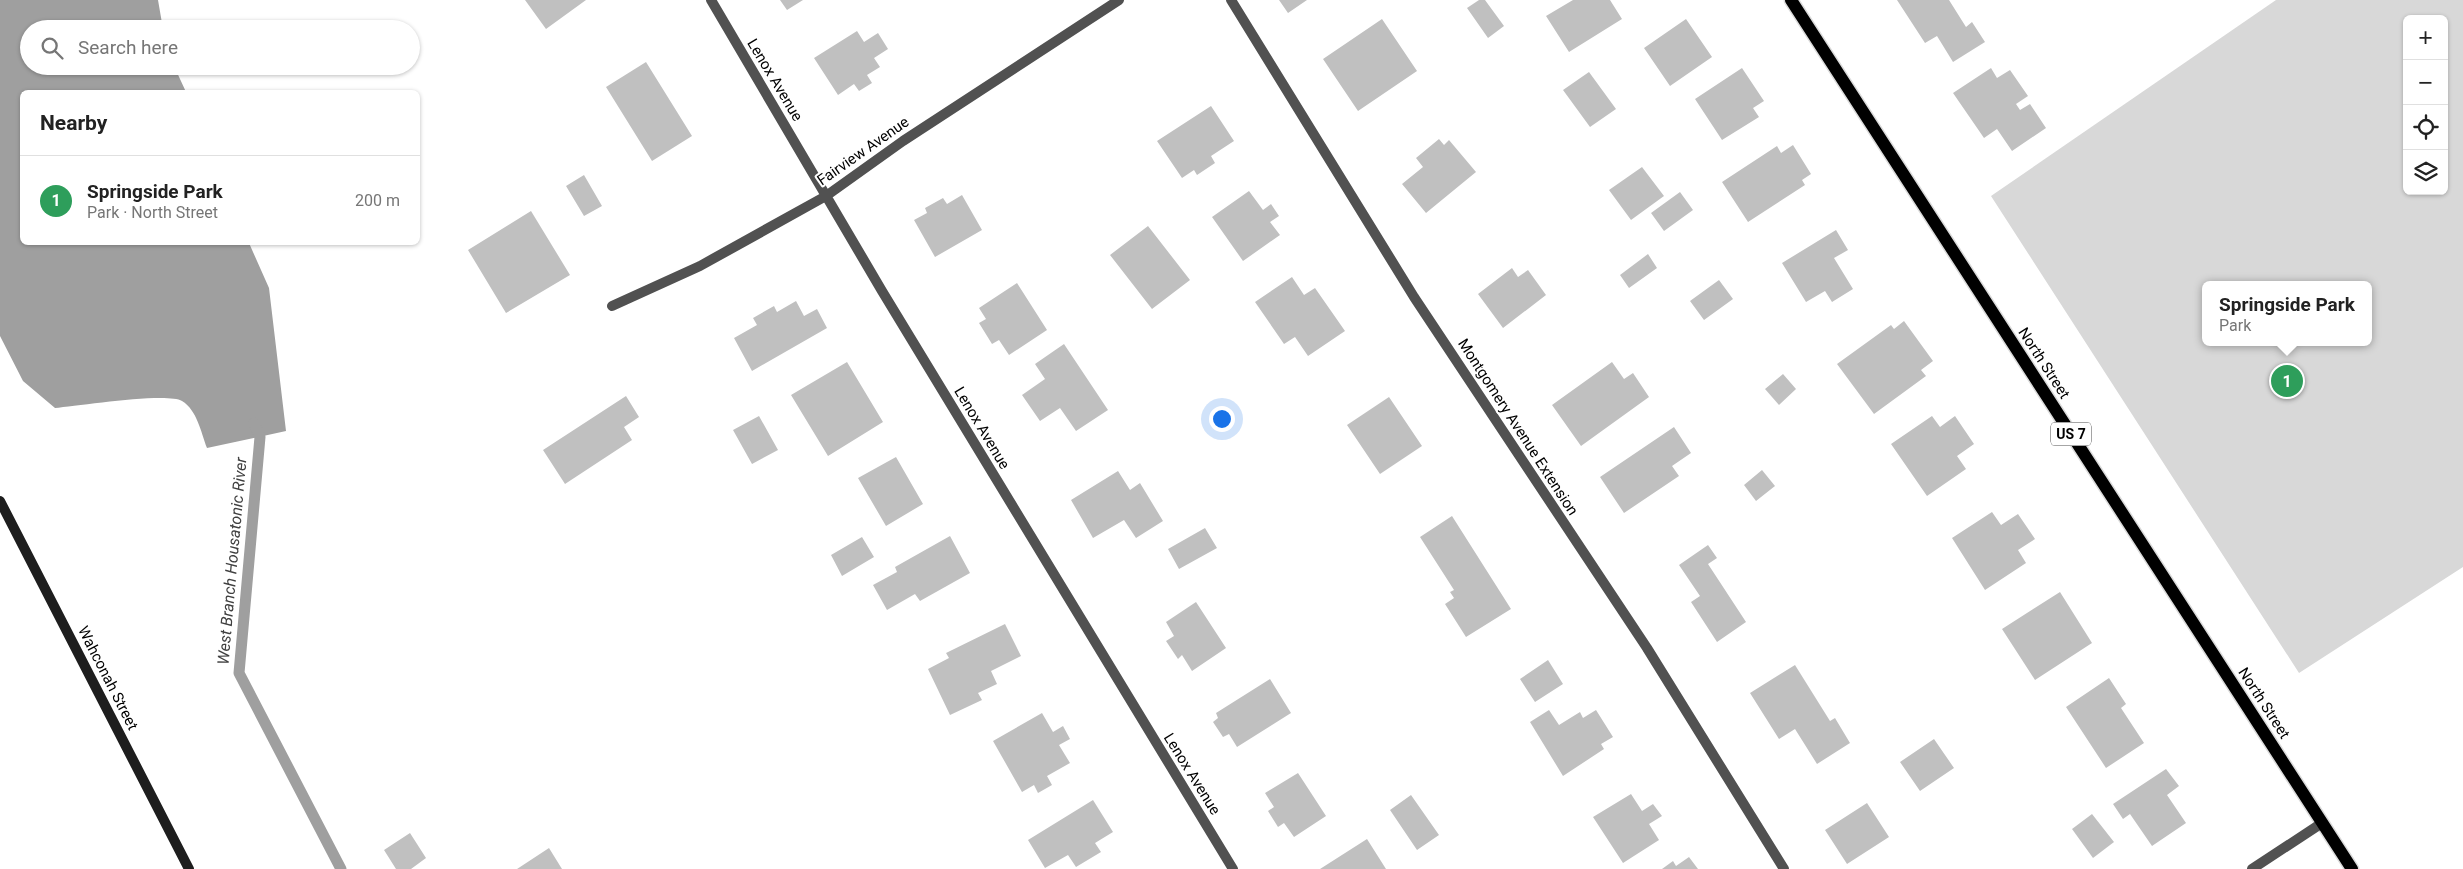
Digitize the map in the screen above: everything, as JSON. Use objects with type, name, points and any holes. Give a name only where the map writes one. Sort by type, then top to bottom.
[{"type":"main road","name":"North Street","points":[[1791,0],[2352,869]]},
{"type":"street","name":"Lenox Avenue","points":[[711,0],[826,196],[1233,869]]},
{"type":"street","name":"Fairview Avenue","points":[[612,306],[700,266],[826,196],[903,141],[1119,0]]},
{"type":"street","name":"Montgomery Avenue Extension","points":[[1231,0],[1414,297],[1647,648],[1784,869]]},
{"type":"street","name":"Wahconah Street","points":[[0,501],[189,869]]},
{"type":"street","points":[[2252,869],[2322,822]]},
{"type":"shaded area","points":[[0,0],[158,0],[161,20],[20,20],[20,75],[178,75],[185,90],[20,90],[20,245],[250,245],[269,288],[286,431],[207,448],[195,416],[182,401],[159,398],[55,408],[23,381],[0,336]]},
{"type":"shaded area","points":[[2276,0],[2463,0],[2463,567],[2299,673],[1991,196]]},
{"type":"building","points":[[525,0],[586,0],[546,29]]},
{"type":"building","points":[[780,0],[803,0],[787,10]]},
{"type":"building","points":[[1279,0],[1307,0],[1288,13]]},
{"type":"building","points":[[1479,0],[1485,0],[1504,26],[1488,38],[1467,8]]},
{"type":"building","points":[[1573,0],[1610,0],[1622,19],[1569,52],[1546,16]]},
{"type":"building","points":[[1897,0],[1949,0],[1966,27],[1972,22],[1985,42],[1953,62],[1937,36],[1925,43]]},
{"type":"building","points":[[1382,19],[1417,71],[1358,111],[1323,59]]},
{"type":"building","points":[[1686,19],[1712,57],[1670,86],[1644,48]]},
{"type":"building","points":[[857,31],[864,42],[878,33],[888,49],[874,58],[880,67],[867,75],[872,83],[859,91],[854,84],[838,95],[814,58]]},
{"type":"building","points":[[646,62],[692,136],[652,161],[606,87]]},
{"type":"building","points":[[1742,68],[1764,101],[1753,108],[1759,117],[1722,140],[1695,99]]},
{"type":"building","points":[[1991,68],[1997,78],[2010,70],[2028,96],[2016,104],[2020,110],[2030,104],[2046,128],[2012,151],[1997,129],[1984,138],[1953,93]]},
{"type":"building","points":[[1589,72],[1616,109],[1590,127],[1563,90]]},
{"type":"building","points":[[1211,106],[1234,141],[1211,156],[1215,163],[1197,175],[1194,170],[1182,178],[1157,141]]},
{"type":"building","points":[[1439,139],[1444,145],[1449,140],[1476,172],[1426,213],[1402,184],[1423,167],[1416,158]]},
{"type":"building","points":[[1793,145],[1811,174],[1802,180],[1805,185],[1748,222],[1722,182],[1777,146],[1781,153]]},
{"type":"building","points":[[1642,167],[1664,196],[1631,220],[1609,190]]},
{"type":"building","points":[[584,175],[602,206],[584,216],[566,186]]},
{"type":"building","points":[[1249,191],[1263,210],[1271,204],[1279,216],[1270,222],[1280,235],[1243,261],[1212,217]]},
{"type":"building","points":[[1680,192],[1693,210],[1664,231],[1651,213]]},
{"type":"building","points":[[962,195],[982,230],[935,257],[914,220],[927,213],[925,208],[943,198],[947,204]]},
{"type":"building","points":[[531,211],[570,275],[506,313],[468,250]]},
{"type":"building","points":[[1148,226],[1190,280],[1152,309],[1110,255]]},
{"type":"building","points":[[1836,230],[1848,250],[1834,258],[1853,289],[1832,302],[1825,291],[1806,302],[1782,263]]},
{"type":"building","points":[[1648,254],[1657,268],[1629,288],[1620,275]]},
{"type":"building","points":[[1512,268],[1518,277],[1528,270],[1546,295],[1503,328],[1478,294]]},
{"type":"building","points":[[1292,277],[1304,295],[1315,288],[1345,331],[1308,356],[1295,337],[1284,344],[1255,302]]},
{"type":"building","points":[[1719,280],[1733,299],[1704,320],[1690,301]]},
{"type":"building","points":[[1017,283],[1047,330],[1009,355],[999,340],[992,344],[979,323],[986,319],[979,308]]},
{"type":"building","points":[[796,301],[804,316],[817,309],[827,328],[752,371],[734,338],[757,325],[753,318],[774,306],[777,312]]},
{"type":"building","points":[[1904,321],[1933,361],[1921,370],[1926,376],[1874,414],[1837,364],[1891,325],[1894,329]]},
{"type":"building","points":[[1064,344],[1108,410],[1076,431],[1060,408],[1040,421],[1022,395],[1045,379],[1035,364]]},
{"type":"building","points":[[847,362],[883,422],[828,456],[791,395]]},
{"type":"building","points":[[1612,362],[1624,379],[1633,373],[1649,397],[1581,446],[1552,405]]},
{"type":"building","points":[[1783,374],[1796,389],[1779,405],[1765,389]]},
{"type":"building","points":[[626,396],[639,417],[624,427],[632,440],[565,484],[543,450]]},
{"type":"building","points":[[1389,397],[1422,446],[1380,474],[1347,425]]},
{"type":"building","points":[[759,416],[778,450],[752,464],[733,430]]},
{"type":"building","points":[[1932,416],[1940,427],[1955,416],[1974,444],[1957,456],[1966,469],[1927,496],[1891,444]]},
{"type":"building","points":[[1674,427],[1691,453],[1672,466],[1679,476],[1624,513],[1600,477]]},
{"type":"building","points":[[896,457],[923,504],[886,526],[858,478]]},
{"type":"building","points":[[1762,470],[1775,486],[1756,501],[1744,485]]},
{"type":"building","points":[[1118,471],[1130,490],[1140,483],[1163,521],[1136,538],[1124,520],[1093,538],[1071,500]]},
{"type":"building","points":[[1992,512],[2001,525],[2018,514],[2035,539],[2018,550],[2026,563],[1985,590],[1952,538]]},
{"type":"building","points":[[1452,516],[1511,609],[1466,637],[1445,604],[1454,598],[1450,592],[1454,590],[1420,537]]},
{"type":"building","points":[[1205,528],[1217,548],[1179,569],[1168,549]]},
{"type":"building","points":[[950,536],[970,573],[920,601],[915,594],[887,610],[873,585],[897,572],[895,567]]},
{"type":"building","points":[[862,537],[874,557],[842,576],[831,555]]},
{"type":"building","points":[[1708,545],[1717,558],[1708,564],[1746,622],[1717,642],[1691,602],[1700,596],[1679,565]]},
{"type":"building","points":[[2060,592],[2092,643],[2035,680],[2002,629]]},
{"type":"building","points":[[1196,602],[1226,648],[1192,671],[1182,655],[1178,659],[1166,641],[1174,636],[1166,622]]},
{"type":"building","points":[[1005,624],[1021,656],[991,671],[997,684],[978,693],[982,700],[950,715],[928,669],[949,658],[946,653]]},
{"type":"building","points":[[1548,660],[1563,684],[1535,702],[1520,679]]},
{"type":"building","points":[[1795,665],[1830,721],[1835,718],[1850,743],[1817,764],[1795,729],[1779,739],[1750,693]]},
{"type":"building","points":[[2109,678],[2126,704],[2121,708],[2144,743],[2106,768],[2066,707]]},
{"type":"building","points":[[1270,679],[1291,713],[1237,747],[1229,734],[1223,737],[1213,722],[1218,718],[1216,713]]},
{"type":"building","points":[[1549,710],[1559,725],[1580,712],[1583,718],[1596,710],[1613,737],[1601,744],[1604,749],[1563,776],[1530,722]]},
{"type":"building","points":[[1042,713],[1053,732],[1063,726],[1070,739],[1059,745],[1070,763],[1047,776],[1052,785],[1038,793],[1034,785],[1022,792],[993,741]]},
{"type":"building","points":[[1934,739],[1954,768],[1920,791],[1900,762]]},
{"type":"building","points":[[2166,769],[2179,786],[2167,795],[2186,823],[2152,846],[2130,814],[2123,819],[2113,804]]},
{"type":"building","points":[[1298,773],[1326,816],[1294,837],[1284,823],[1278,827],[1268,811],[1274,807],[1265,793]]},
{"type":"building","points":[[1631,794],[1642,811],[1653,804],[1662,816],[1649,824],[1659,840],[1623,863],[1593,817]]},
{"type":"building","points":[[1411,795],[1439,835],[1417,850],[1390,810]]},
{"type":"building","points":[[1093,800],[1113,832],[1095,843],[1101,852],[1076,867],[1068,855],[1045,868],[1028,840]]},
{"type":"building","points":[[1867,803],[1889,837],[1847,864],[1825,830]]},
{"type":"building","points":[[2092,814],[2114,842],[2093,858],[2072,829]]},
{"type":"building","points":[[410,833],[426,858],[411,869],[396,869],[384,850]]},
{"type":"building","points":[[1367,839],[1386,869],[1320,869]]},
{"type":"building","points":[[549,848],[562,869],[517,869]]},
{"type":"building","points":[[1689,857],[1698,869],[1662,869],[1673,861],[1676,866]]},
{"type":"waterway","name":"West Branch Housatonic River","points":[[254,423],[260,437],[239,673],[341,869]]},
{"type":"place","name":"Springside Park","points":[[2287,381]]}]
